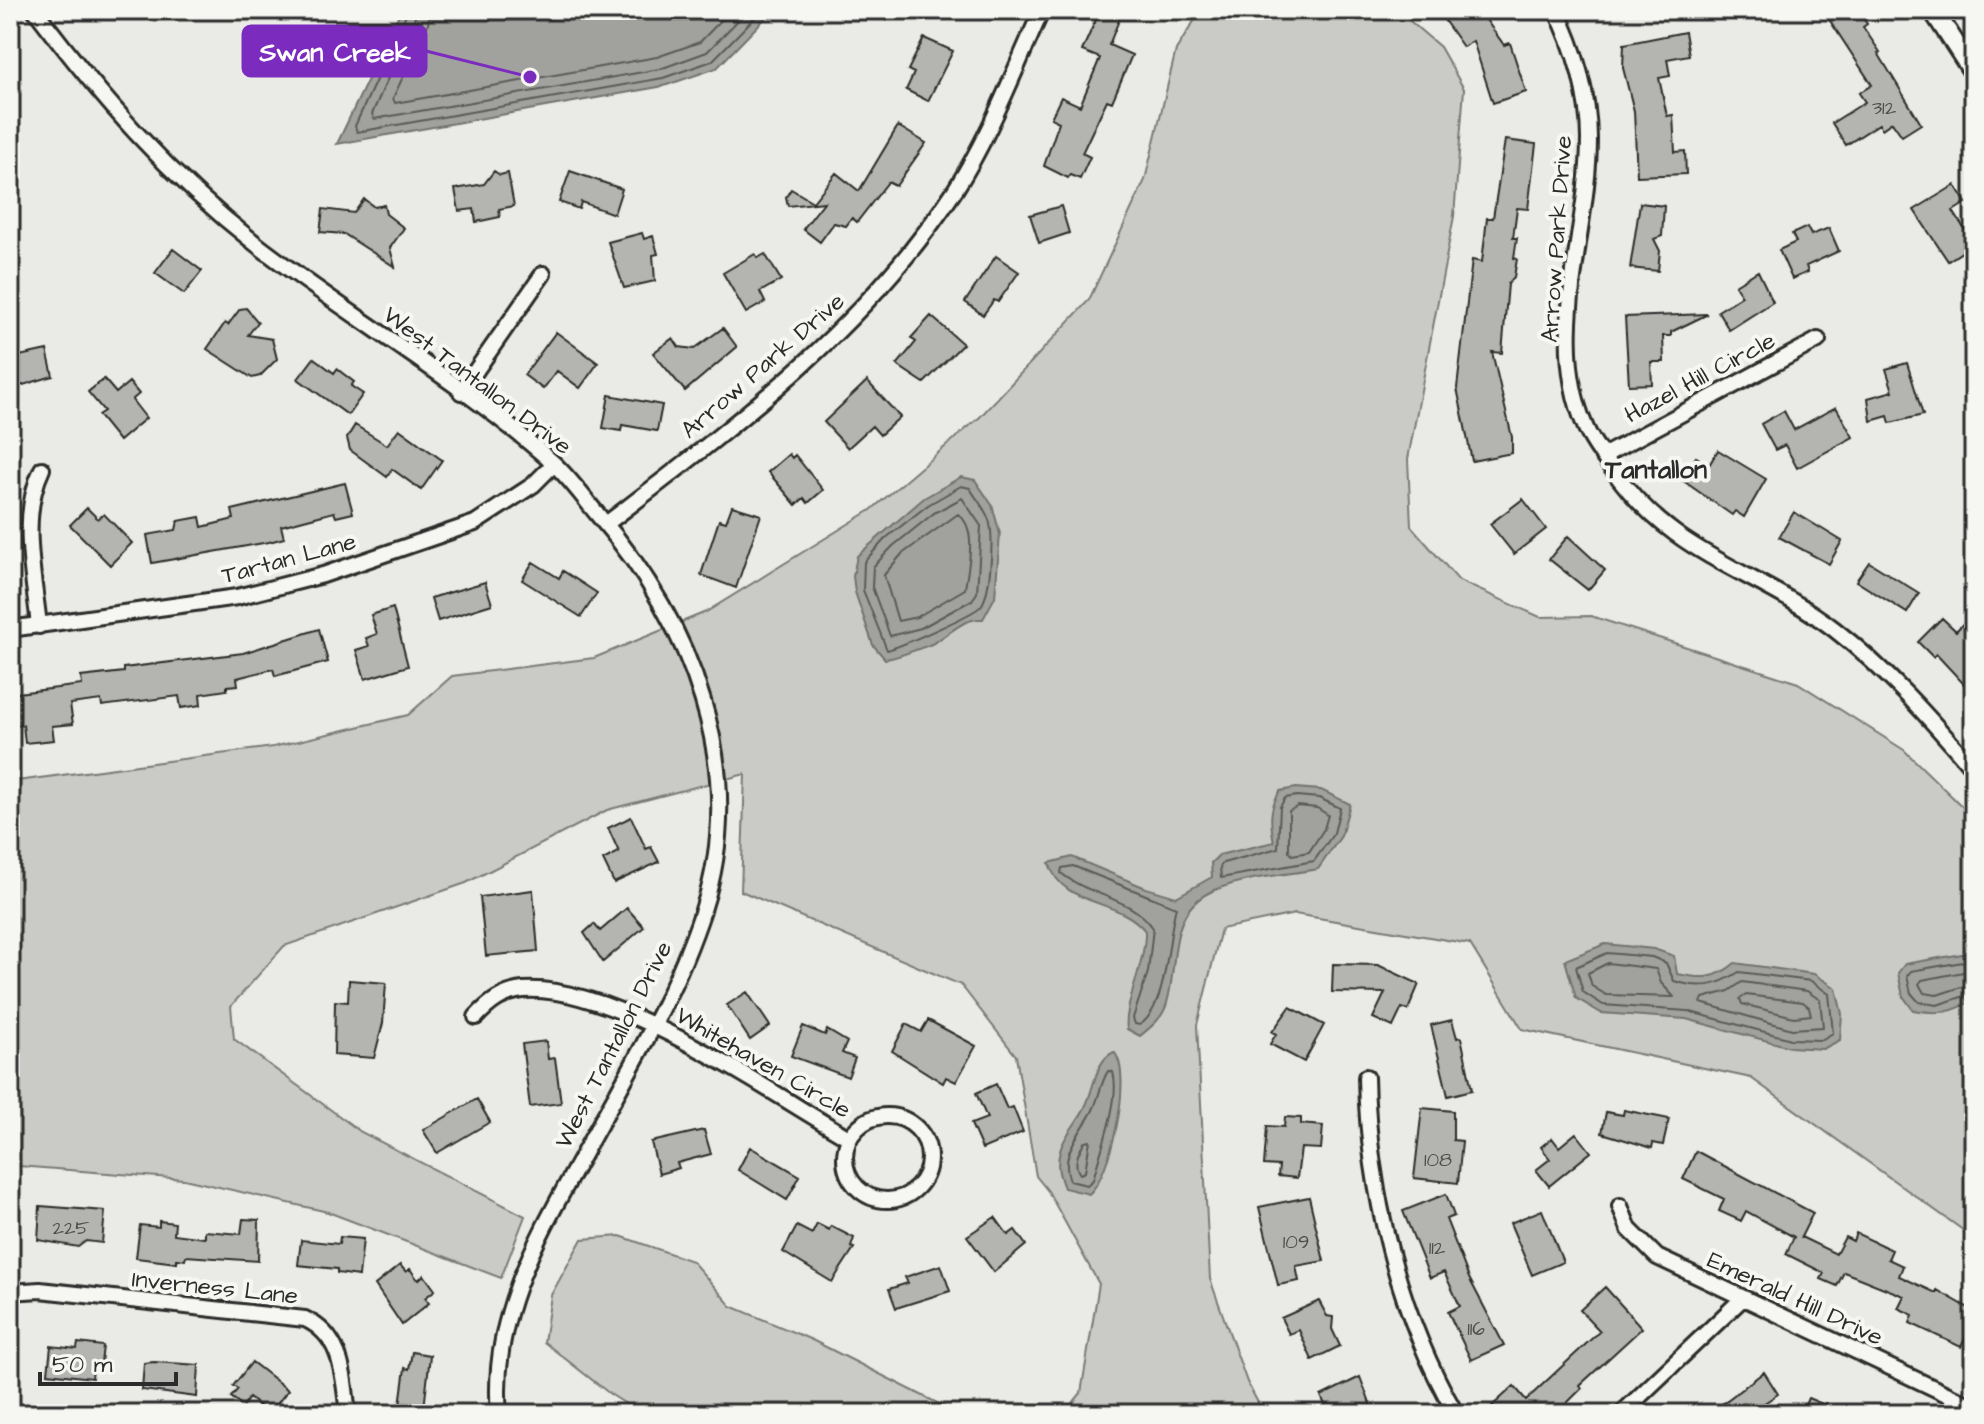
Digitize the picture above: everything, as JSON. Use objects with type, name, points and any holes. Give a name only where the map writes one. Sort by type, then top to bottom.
[{"type":"street","name":"West Tantallon Drive","points":[[35,10],[90,85],[172,172],[265,250],[461,392],[554,464],[633,555],[679,635],[701,691],[719,780],[715,858],[704,907],[654,1025],[533,1246],[517,1284],[497,1369],[499,1414]]},
{"type":"street","name":"Arrow Park Drive","points":[[606,524],[797,372],[842,331],[888,281],[955,190],[978,151],[1042,10]]},
{"type":"street","name":"Arrow Park Drive","points":[[1556,10],[1573,53],[1589,137],[1570,323],[1570,365],[1585,427],[1603,456],[1655,521],[1703,554],[1806,609],[1888,674],[1974,770]]},
{"type":"street","points":[[1933,10],[1974,73]]},
{"type":"street","points":[[461,392],[543,274]]},
{"type":"street","name":"Hazel Hill Circle","points":[[1603,456],[1818,340]]},
{"type":"street","name":"Tartan Lane","points":[[10,629],[237,597],[407,549],[475,523],[502,508],[554,464]]},
{"type":"street","points":[[39,626],[29,516],[32,489],[42,469]]},
{"type":"street","name":"Whitehaven Circle","points":[[476,1017],[498,997],[520,990],[540,990],[600,1002],[654,1025],[849,1138]]},
{"type":"street","points":[[1366,1077],[1371,1153],[1398,1270],[1430,1365],[1456,1414]]},
{"type":"street","points":[[897,1117],[920,1132],[926,1144],[926,1172],[909,1193],[896,1199],[871,1196],[852,1181],[847,1170],[849,1138],[869,1119],[897,1117]]},
{"type":"street","name":"Emerald Hill Drive","points":[[1620,1206],[1629,1229],[1657,1257],[1974,1407]]},
{"type":"street","name":"Inverness Lane","points":[[10,1292],[40,1290],[305,1319],[320,1326],[337,1350],[348,1414]]},
{"type":"street","points":[[1621,1414],[1743,1298]]},
{"type":"shaded area","points":[[1201,10],[1397,10],[1440,47],[1464,89],[1454,216],[1408,459],[1411,526],[1459,581],[1540,617],[1591,616],[1798,683],[1904,750],[1974,818],[1974,1238],[1751,1078],[1522,1029],[1470,944],[1295,914],[1221,929],[1197,1025],[1210,1279],[1247,1382],[1264,1414],[1064,1414],[1081,1393],[1099,1284],[1048,1191],[1036,1176],[1016,1056],[961,985],[741,891],[745,774],[607,810],[466,883],[284,946],[231,1006],[234,1039],[361,1132],[525,1216],[501,1278],[328,1212],[184,1179],[18,1166],[10,1162],[10,782],[273,747],[408,715],[452,676],[594,658],[706,612],[871,510],[980,417],[1089,300],[1145,180],[1176,50]]},
{"type":"shaded area","points":[[620,1236],[692,1261],[731,1306],[812,1340],[959,1414],[642,1414],[610,1394],[544,1342],[551,1295],[582,1239]]},
{"type":"water","points":[[401,10],[773,10],[717,68],[664,86],[337,144]]},
{"type":"water","points":[[961,477],[975,480],[992,505],[1000,534],[995,597],[983,619],[960,625],[927,646],[885,659],[873,645],[855,592],[853,576],[857,556],[924,498]]},
{"type":"water","points":[[1296,788],[1321,790],[1350,804],[1341,836],[1318,869],[1240,882],[1199,899],[1181,923],[1163,1013],[1140,1036],[1127,1029],[1128,1009],[1145,931],[1135,920],[1066,888],[1049,863],[1072,857],[1176,897],[1212,877],[1211,863],[1219,855],[1274,842],[1271,822],[1274,803],[1280,791]]},
{"type":"water","points":[[1605,944],[1654,949],[1674,956],[1677,974],[1686,976],[1714,975],[1735,963],[1814,974],[1836,988],[1842,1014],[1840,1040],[1823,1049],[1790,1047],[1686,1019],[1601,1013],[1576,998],[1565,960]]},
{"type":"water","points":[[1974,952],[1974,998],[1945,1012],[1913,1010],[1903,996],[1898,973],[1905,964]]},
{"type":"water","points":[[1114,1052],[1120,1064],[1120,1102],[1105,1168],[1089,1194],[1064,1188],[1058,1166],[1062,1145],[1085,1107],[1099,1068]]},
{"type":"building","points":[[1100,10],[1123,10],[1109,45],[1132,55],[1112,102],[1107,100],[1082,153],[1090,157],[1080,179],[1070,175],[1068,178],[1044,166],[1059,122],[1051,118],[1061,97],[1080,106],[1100,58],[1082,51]]},
{"type":"building","points":[[1437,10],[1479,10],[1504,45],[1510,43],[1526,92],[1493,103],[1473,41],[1463,47]]},
{"type":"building","points":[[1823,10],[1858,10],[1867,24],[1863,27],[1921,124],[1902,136],[1892,122],[1882,129],[1879,124],[1846,145],[1832,123],[1865,102],[1859,93],[1872,85]]},
{"type":"building","points":[[1685,32],[1689,55],[1667,59],[1670,76],[1659,78],[1667,116],[1673,115],[1675,152],[1685,151],[1686,174],[1637,176],[1634,111],[1623,68],[1624,44]]},
{"type":"building","points":[[924,38],[953,51],[928,101],[906,90],[914,73],[908,70]]},
{"type":"building","points":[[898,126],[926,143],[896,186],[888,182],[857,222],[852,218],[846,226],[834,223],[820,242],[803,229],[824,202],[788,206],[786,197],[791,189],[813,202],[836,173],[859,191]]},
{"type":"building","points":[[1505,140],[1536,144],[1528,209],[1517,208],[1513,238],[1517,238],[1514,258],[1517,259],[1514,277],[1508,284],[1502,353],[1492,352],[1512,437],[1512,453],[1472,461],[1457,388],[1472,260],[1482,262],[1487,218],[1493,218]]},
{"type":"building","points":[[494,171],[500,175],[508,173],[514,206],[499,209],[500,217],[476,222],[474,209],[459,211],[455,189],[484,184]]},
{"type":"building","points":[[570,171],[622,189],[614,214],[581,202],[579,209],[559,202]]},
{"type":"building","points":[[1955,185],[1966,203],[1953,211],[1974,244],[1948,261],[1914,210]]},
{"type":"building","points":[[364,199],[374,207],[384,205],[386,214],[404,228],[390,248],[395,267],[344,234],[320,232],[323,209],[354,213]]},
{"type":"building","points":[[1640,203],[1664,206],[1662,236],[1654,239],[1660,251],[1658,271],[1630,268]]},
{"type":"building","points":[[1061,206],[1069,233],[1039,243],[1030,215]]},
{"type":"building","points":[[1807,227],[1811,235],[1829,228],[1839,251],[1806,266],[1808,272],[1792,279],[1779,250],[1796,242],[1792,234]]},
{"type":"building","points":[[642,233],[644,239],[653,236],[658,254],[653,255],[655,281],[624,288],[608,242]]},
{"type":"building","points":[[173,249],[202,271],[184,294],[155,273]]},
{"type":"building","points":[[755,254],[758,258],[765,254],[781,280],[760,292],[765,302],[746,313],[723,273]]},
{"type":"building","points":[[996,256],[1019,272],[998,302],[994,300],[983,315],[965,302]]},
{"type":"building","points":[[1758,271],[1773,302],[1729,330],[1718,311],[1742,296],[1735,285]]},
{"type":"building","points":[[246,308],[258,322],[248,335],[272,339],[277,359],[260,376],[252,378],[207,349],[225,323],[228,325],[240,309]]},
{"type":"building","points":[[1708,314],[1671,332],[1671,336],[1663,336],[1664,362],[1651,362],[1652,384],[1629,385],[1625,317]]},
{"type":"building","points":[[931,316],[963,344],[924,383],[897,365],[916,342],[911,338]]},
{"type":"building","points":[[723,328],[737,347],[685,391],[653,353],[673,338],[679,347],[694,349]]},
{"type":"building","points":[[556,332],[598,363],[580,388],[557,371],[543,389],[524,375]]},
{"type":"building","points":[[47,350],[53,376],[10,389],[10,358]]},
{"type":"building","points":[[314,358],[334,373],[337,369],[354,382],[351,386],[363,394],[348,415],[298,379]]},
{"type":"building","points":[[1907,363],[1923,415],[1890,423],[1888,416],[1871,421],[1868,398],[1893,391],[1886,369]]},
{"type":"building","points":[[104,379],[116,393],[129,382],[139,394],[132,400],[146,418],[119,441],[98,415],[104,411],[88,392]]},
{"type":"building","points":[[867,381],[900,417],[880,435],[872,426],[848,448],[824,422]]},
{"type":"building","points":[[609,395],[662,405],[657,431],[622,425],[621,431],[603,428]]},
{"type":"building","points":[[1836,407],[1853,437],[1797,468],[1785,445],[1775,450],[1761,424],[1784,411],[1794,430]]},
{"type":"building","points":[[355,425],[387,445],[399,429],[442,460],[421,490],[392,469],[387,477],[350,450],[347,438]]},
{"type":"building","points":[[1718,450],[1766,479],[1744,517],[1735,511],[1732,515],[1682,480],[1696,457],[1709,465]]},
{"type":"building","points":[[789,454],[792,458],[795,455],[823,490],[808,503],[804,498],[796,505],[768,472]]},
{"type":"building","points":[[345,483],[353,513],[336,517],[334,512],[281,526],[284,538],[269,542],[152,563],[147,535],[176,530],[178,521],[200,517],[202,527],[234,519],[232,510]]},
{"type":"building","points":[[1523,499],[1546,529],[1514,554],[1490,524]]},
{"type":"building","points":[[732,506],[761,515],[736,588],[701,575],[719,520],[726,522]]},
{"type":"building","points":[[87,508],[98,519],[104,514],[132,543],[110,565],[70,525]]},
{"type":"building","points":[[1794,512],[1842,541],[1829,564],[1779,537]]},
{"type":"building","points":[[1568,536],[1605,570],[1588,590],[1549,559]]},
{"type":"building","points":[[533,562],[559,578],[563,571],[597,593],[581,617],[522,580]]},
{"type":"building","points":[[1869,562],[1919,593],[1907,613],[1856,581]]},
{"type":"building","points":[[485,582],[492,604],[438,621],[431,598]]},
{"type":"building","points":[[393,608],[408,666],[365,679],[356,650],[369,646],[366,638],[377,634],[371,615]]},
{"type":"building","points":[[1974,612],[1974,695],[1936,654],[1933,657],[1918,642],[1942,618],[1956,631]]},
{"type":"building","points":[[319,629],[328,662],[275,676],[273,669],[237,678],[238,685],[227,686],[227,690],[200,694],[201,705],[181,708],[179,696],[102,706],[101,700],[70,704],[73,724],[52,726],[54,740],[25,743],[23,725],[10,726],[10,694],[82,685],[81,677],[124,672],[124,668],[243,653]]},
{"type":"building","points":[[631,817],[646,849],[651,847],[659,862],[614,883],[603,860],[619,852],[608,828]]},
{"type":"building","points":[[533,890],[538,951],[486,956],[480,897]]},
{"type":"building","points":[[627,908],[644,927],[603,962],[584,933],[594,924],[600,931]]},
{"type":"building","points":[[1333,964],[1378,965],[1419,984],[1408,1010],[1402,1008],[1393,1027],[1373,1018],[1385,993],[1332,992]]},
{"type":"building","points":[[349,980],[386,983],[383,1023],[374,1058],[334,1055],[335,1001],[348,1002]]},
{"type":"building","points":[[747,992],[770,1026],[750,1040],[727,1005]]},
{"type":"building","points":[[1290,1007],[1324,1025],[1304,1062],[1270,1044],[1276,1034],[1272,1032]]},
{"type":"building","points":[[928,1020],[976,1046],[956,1082],[946,1077],[943,1083],[892,1051],[906,1024],[921,1032]]},
{"type":"building","points":[[1452,1020],[1457,1038],[1461,1037],[1472,1090],[1448,1096],[1431,1025]]},
{"type":"building","points":[[803,1026],[825,1035],[827,1030],[847,1042],[842,1053],[855,1058],[848,1077],[791,1056]]},
{"type":"building","points":[[546,1041],[548,1059],[555,1058],[561,1103],[530,1107],[522,1044]]},
{"type":"building","points":[[996,1084],[1007,1109],[1013,1107],[1023,1132],[982,1149],[971,1124],[987,1118],[976,1093]]},
{"type":"building","points":[[477,1099],[490,1122],[437,1153],[423,1130]]},
{"type":"building","points":[[1422,1108],[1453,1111],[1453,1140],[1462,1141],[1458,1183],[1414,1178]]},
{"type":"building","points":[[1624,1110],[1669,1119],[1663,1145],[1653,1143],[1652,1148],[1602,1133],[1606,1112],[1623,1115]]},
{"type":"building","points":[[1285,1117],[1301,1118],[1301,1124],[1323,1126],[1321,1149],[1301,1148],[1297,1178],[1278,1176],[1279,1166],[1264,1165],[1267,1126],[1284,1127]]},
{"type":"building","points":[[704,1130],[711,1154],[677,1163],[679,1168],[659,1174],[651,1142]]},
{"type":"building","points":[[1576,1133],[1591,1152],[1549,1186],[1536,1170],[1550,1159],[1541,1147],[1552,1138],[1559,1147]]},
{"type":"building","points":[[750,1147],[800,1176],[787,1200],[738,1170]]},
{"type":"building","points":[[1696,1151],[1813,1213],[1801,1237],[1836,1254],[1845,1237],[1853,1241],[1856,1233],[1892,1250],[1888,1259],[1903,1266],[1899,1276],[1936,1293],[1937,1290],[1974,1311],[1974,1320],[1961,1347],[1910,1323],[1913,1315],[1898,1308],[1904,1296],[1844,1272],[1837,1286],[1821,1279],[1824,1273],[1786,1254],[1794,1237],[1746,1211],[1741,1221],[1719,1211],[1724,1199],[1683,1179]]},
{"type":"building","points":[[1446,1194],[1454,1216],[1446,1219],[1469,1278],[1504,1345],[1471,1360],[1448,1312],[1460,1306],[1444,1272],[1430,1278],[1403,1211]]},
{"type":"building","points":[[1309,1197],[1324,1261],[1296,1266],[1299,1281],[1278,1285],[1259,1207]]},
{"type":"building","points":[[40,1206],[105,1211],[102,1243],[86,1241],[78,1247],[38,1240]]},
{"type":"building","points":[[1542,1210],[1563,1262],[1532,1275],[1510,1223]]},
{"type":"building","points":[[995,1217],[1008,1235],[1015,1230],[1026,1245],[994,1272],[967,1236]]},
{"type":"building","points":[[243,1219],[259,1220],[258,1261],[186,1256],[185,1260],[177,1259],[177,1263],[136,1258],[140,1225],[159,1227],[159,1221],[175,1223],[174,1234],[205,1238],[205,1231],[241,1234]]},
{"type":"building","points":[[817,1224],[829,1230],[831,1226],[854,1238],[851,1247],[854,1248],[832,1282],[783,1252],[797,1226],[812,1234]]},
{"type":"building","points":[[340,1237],[363,1239],[359,1276],[337,1273],[337,1269],[298,1265],[301,1240],[339,1244]]},
{"type":"building","points":[[400,1265],[406,1272],[410,1269],[418,1280],[424,1275],[435,1290],[425,1298],[429,1303],[402,1325],[375,1285]]},
{"type":"building","points":[[941,1265],[950,1291],[896,1308],[889,1289],[908,1283],[905,1277]]},
{"type":"building","points":[[1605,1287],[1642,1328],[1580,1385],[1582,1388],[1556,1414],[1500,1414],[1492,1406],[1514,1386],[1526,1400],[1600,1331],[1580,1310]]},
{"type":"building","points":[[1319,1301],[1327,1316],[1333,1317],[1332,1329],[1340,1346],[1312,1360],[1299,1330],[1289,1334],[1281,1318]]},
{"type":"building","points":[[78,1343],[103,1346],[101,1363],[94,1362],[92,1378],[48,1373],[51,1346],[77,1349]]},
{"type":"building","points":[[412,1352],[430,1355],[424,1409],[400,1405],[405,1368],[409,1369]]},
{"type":"building","points":[[252,1362],[288,1390],[269,1414],[249,1398],[243,1406],[231,1397],[238,1389],[233,1386]]},
{"type":"building","points":[[144,1363],[199,1365],[197,1397],[142,1390]]},
{"type":"building","points":[[1764,1372],[1778,1394],[1757,1408],[1761,1414],[1709,1414]]},
{"type":"building","points":[[1360,1377],[1374,1414],[1329,1414],[1321,1396]]},
{"type":"building","points":[[1808,1398],[1846,1414],[1801,1414]]},
{"type":"place","name":"Swan Creek","points":[[530,77]]},
{"type":"district","name":"Tantallon","points":[[1656,470]]}]
